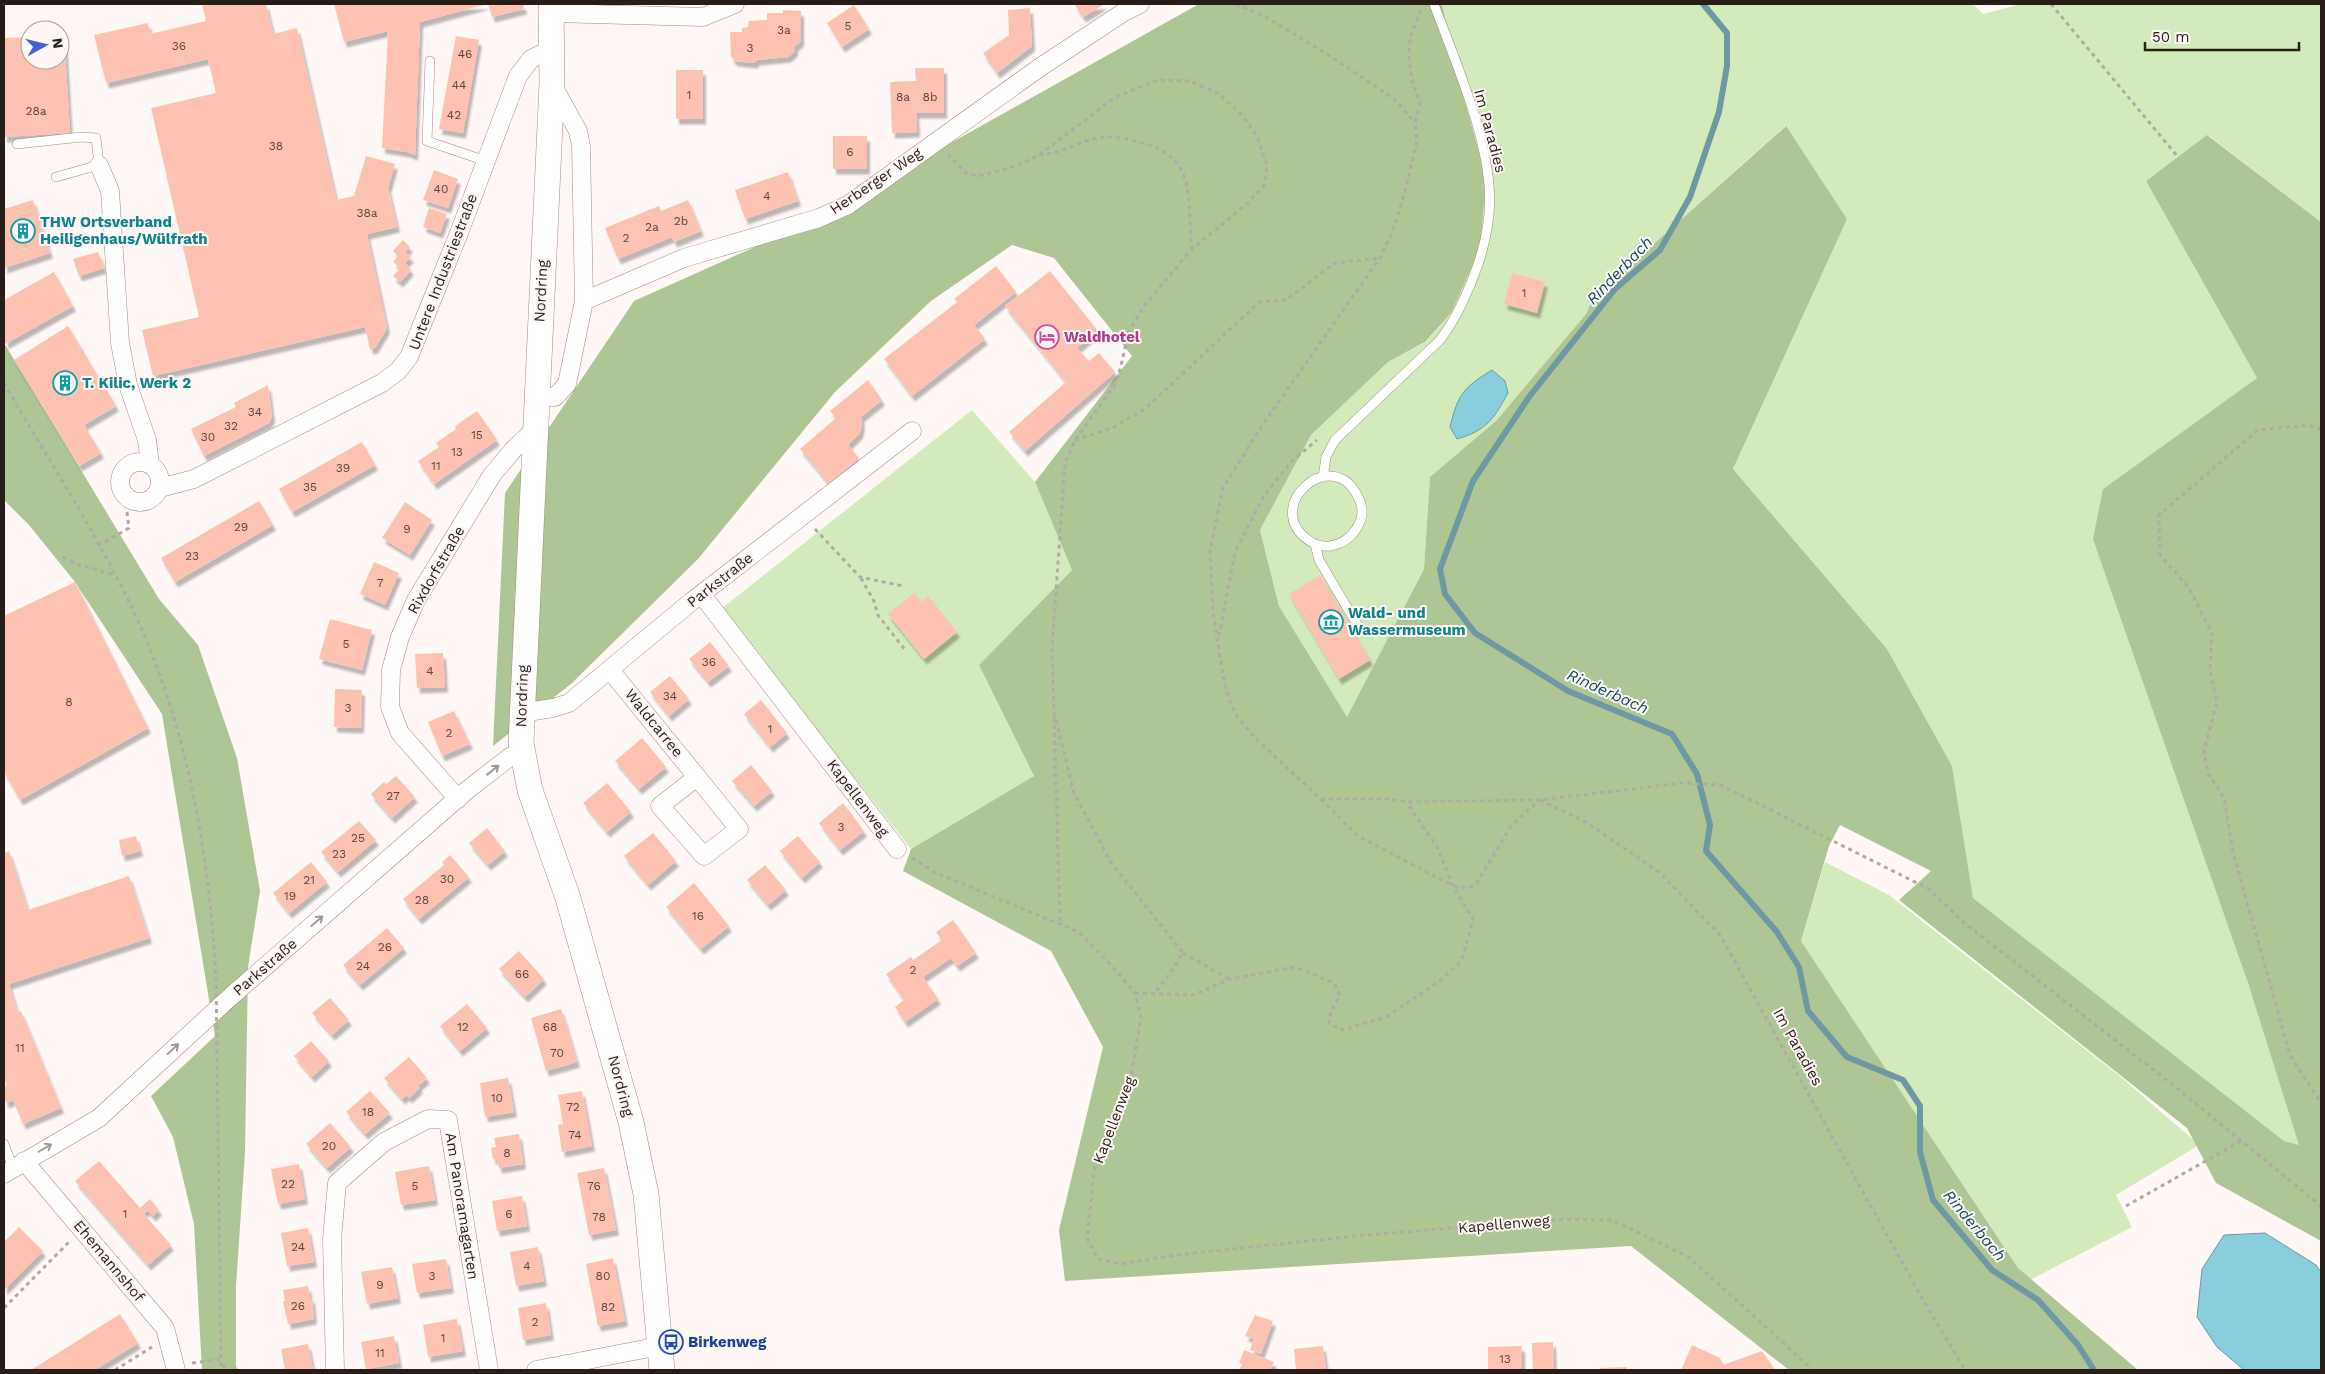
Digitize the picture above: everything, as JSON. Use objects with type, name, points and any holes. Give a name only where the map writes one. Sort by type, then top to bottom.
[{"type":"street","points":[[552,8],[703,18],[735,4]]},
{"type":"street","name":"Herberger Weg","points":[[584,301],[684,258],[819,218],[848,204],[1039,68],[1124,12],[1140,4]]},
{"type":"street","name":"Nordring","points":[[552,8],[552,84],[521,713],[522,754],[530,790],[568,898],[632,1122],[646,1194],[661,1358]]},
{"type":"street","name":"Untere Industriestraße","points":[[125,496],[135,502],[148,501],[160,488],[194,479],[382,383],[398,371],[409,357],[518,76],[531,59],[553,48]]},
{"type":"street","points":[[536,396],[555,397],[567,384],[584,301],[581,146],[578,131],[552,84]]},
{"type":"street","points":[[99,165],[110,191],[120,343],[128,385],[147,440],[150,464]]},
{"type":"street","name":"Rixdorfstraße","points":[[458,799],[400,733],[390,707],[391,670],[400,637],[416,600],[492,475],[513,450],[534,430]]},
{"type":"street","name":"Parkstraße","points":[[521,713],[553,708],[569,703],[702,595],[912,431]]},
{"type":"street","points":[[125,496],[119,484],[122,472],[126,467],[138,461],[150,464],[159,474],[160,488]]},
{"type":"street","name":"Kapellenweg","points":[[702,595],[897,849]]},
{"type":"street","name":"Waldcarree","points":[[610,670],[697,777],[738,829],[704,856],[660,806],[697,777]]},
{"type":"street","name":"Parkstraße","points":[[13,1168],[99,1118],[228,1000],[458,799],[511,756],[522,754]]},
{"type":"street","name":"Am Panoramagarten","points":[[335,1370],[332,1239],[337,1183],[384,1142],[428,1119],[448,1120],[489,1370]]},
{"type":"street","name":"Ehemannshof","points":[[13,1168],[83,1228],[164,1328],[175,1368]]},
{"type":"street","points":[[536,1370],[661,1358]]},
{"type":"lane","name":"Im Paradies","points":[[1323,476],[1326,457],[1334,440],[1440,340],[1455,321],[1485,243],[1490,188],[1484,154],[1466,92],[1434,4]]},
{"type":"lane","points":[[430,61],[427,141],[486,161]]},
{"type":"lane","points":[[17,144],[81,137],[96,138],[99,165],[56,177]]},
{"type":"lane","points":[[1323,476],[1338,478],[1349,484],[1361,502],[1361,519],[1354,534],[1345,541],[1329,546],[1315,544],[1299,532],[1292,516],[1294,501],[1302,487],[1313,479],[1323,476]]},
{"type":"lane","points":[[1315,544],[1319,560],[1358,626]]},
{"type":"lane","points":[[4,1144],[13,1168]]},
{"type":"path","points":[[1236,4],[1266,17],[1327,54],[1397,101],[1416,123]]},
{"type":"path","points":[[1424,4],[1410,36],[1409,59],[1413,84],[1420,103],[1416,123],[1416,140],[1405,192],[1393,230],[1380,258],[1261,427],[1222,488],[1210,551],[1213,612],[1226,690],[1235,714],[1256,739],[1358,836],[1453,886],[1468,888],[1477,883],[1511,826],[1540,800]]},
{"type":"path","points":[[2051,4],[2178,157]]},
{"type":"path","points":[[936,142],[966,173],[979,176],[1010,168],[1038,156],[1114,98],[1157,80],[1189,81],[1218,93],[1243,116],[1257,136],[1266,165],[1265,184],[1248,203],[1192,250],[1144,306],[1128,331],[1119,374],[1114,386],[1075,440],[1065,462],[1052,649],[1060,923]]},
{"type":"path","points":[[1038,156],[1052,154],[1093,139],[1108,137],[1129,139],[1157,147],[1172,156],[1183,172],[1191,211],[1190,233],[1192,250]]},
{"type":"path","points":[[1075,440],[1112,428],[1144,409],[1259,302],[1286,300],[1335,263],[1380,258]]},
{"type":"path","points":[[4,383],[134,612],[172,707],[190,780],[207,869],[216,977],[221,1370]]},
{"type":"path","points":[[2321,429],[2308,425],[2258,430],[2159,515],[2160,555],[2189,588],[2212,633],[2210,671],[2218,702],[2204,751],[2208,774],[2224,798],[2233,852],[2290,1055],[2321,1103]]},
{"type":"path","points":[[98,546],[129,528],[125,496]]},
{"type":"path","points":[[805,514],[817,533],[860,577],[875,603],[877,614],[906,651]]},
{"type":"path","points":[[63,557],[77,564],[115,576]]},
{"type":"path","points":[[860,577],[903,586]]},
{"type":"path","points":[[1054,712],[1074,792],[1112,864],[1183,953],[1230,979]]},
{"type":"path","points":[[1321,799],[1387,799],[1407,802],[1540,800],[1680,782],[1720,785],[1929,889],[1963,922],[2173,1085],[2321,1206]]},
{"type":"path","name":"Im Paradies","points":[[1540,800],[1584,821],[1659,872],[1720,935],[1922,1298],[1965,1370]]},
{"type":"path","points":[[1135,993],[1193,995],[1230,979],[1296,967],[1334,983],[1340,995],[1330,1011],[1329,1024],[1342,1030],[1386,1018],[1440,981],[1462,960],[1473,919],[1453,886],[1438,846],[1407,802]]},
{"type":"path","name":"Kapellenweg","points":[[897,849],[936,873],[1080,932],[1135,993],[1141,1018],[1130,1082],[1095,1164],[1087,1238],[1098,1259],[1120,1264],[1176,1255],[1355,1236],[1564,1219],[1612,1220],[1689,1257],[1813,1370]]},
{"type":"path","points":[[1155,993],[1183,953]]},
{"type":"path","points":[[2126,1206],[2241,1141]]},
{"type":"path","points":[[4,1308],[83,1228]]},
{"type":"path","points":[[115,1370],[167,1338]]},
{"type":"path","points":[[175,1368],[222,1359]]},
{"type":"path","points":[[221,1364],[229,1370]]},
{"type":"green space","points":[[1199,4],[1442,4],[1456,69],[1486,178],[1480,249],[1451,313],[1425,342],[1388,362],[1311,435],[1260,530],[1279,606],[1347,717],[1424,569],[1430,477],[1497,420],[1586,314],[1593,298],[1786,126],[1847,219],[1733,469],[1887,649],[1952,766],[1973,898],[2284,1141],[2299,1145],[2248,983],[2093,539],[2103,489],[2257,378],[2146,181],[2207,135],[2321,222],[2321,1241],[2216,1183],[2187,1128],[1899,900],[1931,871],[1840,825],[1829,846],[1801,941],[2018,1268],[2138,1370],[1789,1370],[1631,1246],[1065,1281],[1059,1230],[1103,1047],[1051,951],[903,871],[911,849],[1034,776],[979,665],[1072,570],[1035,482],[1132,356],[1054,258],[1012,245],[931,301],[835,392],[698,559],[572,683],[493,746],[505,493],[634,301],[806,224]]},
{"type":"green space","points":[[1442,4],[1973,4],[1983,14],[2021,4],[2321,4],[2321,222],[2208,135],[2146,181],[2257,378],[2103,489],[2248,983],[2300,1146],[2284,1141],[1973,898],[1952,766],[1887,649],[1733,469],[1847,219],[1785,126],[1593,298],[1586,314],[1497,420],[1430,477],[1424,569],[1347,718],[1279,606],[1260,530],[1311,435],[1388,362],[1426,342],[1451,313],[1456,69]]},
{"type":"green space","points":[[4,343],[159,599],[198,645],[237,758],[260,891],[248,967],[245,1152],[236,1286],[236,1366],[238,1370],[202,1370],[194,1224],[173,1137],[151,1096],[215,1036],[162,714],[75,582],[29,525],[4,500]]},
{"type":"green space","points":[[972,410],[1035,482],[1072,570],[979,665],[1034,776],[911,849],[721,609]]},
{"type":"green space","points":[[1825,862],[1889,895],[2122,1078],[2199,1145],[2116,1195],[2132,1227],[2030,1280],[2018,1268],[1801,941]]},
{"type":"water","points":[[1492,370],[1505,381],[1508,393],[1488,423],[1476,432],[1457,439],[1450,427],[1459,399],[1468,387]]},
{"type":"water","points":[[2265,1233],[2316,1265],[2321,1272],[2321,1370],[2244,1370],[2217,1347],[2197,1317],[2202,1269],[2224,1235]]},
{"type":"building","points":[[202,4],[266,4],[273,34],[297,28],[336,200],[354,196],[366,156],[395,164],[388,188],[397,227],[367,234],[387,328],[375,348],[370,349],[365,327],[153,376],[142,330],[199,317],[151,108],[216,93],[208,59],[106,83],[94,35],[148,23],[150,34],[206,21]]},
{"type":"building","points":[[334,4],[487,4],[420,22],[415,155],[382,148],[388,31],[344,42]]},
{"type":"building","points":[[488,4],[523,4],[524,9],[492,17]]},
{"type":"building","points":[[1074,4],[1105,4],[1083,17]]},
{"type":"building","points":[[854,5],[869,29],[842,47],[827,23]]},
{"type":"building","points":[[1030,8],[1032,46],[997,73],[983,53],[1009,35],[1008,10]]},
{"type":"building","points":[[783,10],[801,11],[801,41],[795,46],[795,51],[788,57],[757,60],[754,63],[735,61],[731,57],[730,32],[742,32],[742,28],[748,27],[749,21],[767,20],[767,13],[783,13]]},
{"type":"building","points":[[456,36],[479,40],[463,133],[439,129]]},
{"type":"building","points":[[20,37],[20,70],[66,70],[70,133],[4,137],[4,38]]},
{"type":"building","points":[[915,68],[944,68],[944,113],[916,113],[917,132],[892,133],[890,82],[916,81]]},
{"type":"building","points":[[676,70],[703,70],[703,119],[676,119]]},
{"type":"building","points":[[833,136],[867,136],[867,169],[833,169]]},
{"type":"building","points":[[434,170],[458,179],[448,208],[423,200]]},
{"type":"building","points":[[788,172],[798,201],[745,219],[735,190]]},
{"type":"building","name":"THW Ortsverband Heiligenhaus/Wülfrath","points":[[33,200],[50,253],[4,268],[4,209]]},
{"type":"building","points":[[688,200],[701,231],[674,242],[672,237],[618,259],[605,228],[659,206],[661,211]]},
{"type":"building","points":[[429,208],[447,214],[440,233],[423,227]]},
{"type":"building","points":[[403,240],[410,247],[405,252],[411,257],[405,263],[411,270],[400,282],[393,276],[400,268],[393,262],[398,256],[393,251]]},
{"type":"building","points":[[98,252],[104,268],[79,276],[73,259]]},
{"type":"building","points":[[996,266],[1016,292],[974,325],[985,339],[912,396],[884,359],[957,302],[954,299]]},
{"type":"building","points":[[1050,271],[1098,331],[1077,348],[1089,361],[1099,353],[1115,372],[1025,451],[1009,432],[1066,382],[1005,306]]},
{"type":"building","points":[[54,272],[73,306],[5,344],[4,300]]},
{"type":"building","points":[[1512,273],[1545,282],[1537,313],[1504,304]]},
{"type":"building","name":"T. Kilic, Werk 2","points":[[68,326],[116,406],[84,425],[101,453],[79,466],[14,360]]},
{"type":"building","points":[[868,380],[882,400],[861,417],[860,433],[848,445],[859,458],[829,484],[800,449],[836,418],[830,411]]},
{"type":"building","points":[[268,385],[272,417],[269,423],[204,456],[191,429],[236,407],[234,403]]},
{"type":"building","points":[[477,411],[497,440],[434,484],[418,461],[439,447],[436,443],[456,429],[455,426]]},
{"type":"building","points":[[362,442],[375,465],[292,512],[279,489]]},
{"type":"building","points":[[259,501],[273,525],[175,582],[161,558]]},
{"type":"building","points":[[405,502],[432,520],[410,555],[382,538]]},
{"type":"building","points":[[374,562],[399,573],[385,605],[360,594]]},
{"type":"building","points":[[1320,575],[1370,660],[1339,679],[1289,594]]},
{"type":"building","points":[[75,582],[148,728],[20,800],[4,772],[4,616]]},
{"type":"building","points":[[914,593],[921,602],[928,596],[957,632],[924,659],[888,614]]},
{"type":"building","points":[[330,619],[372,630],[362,670],[319,659]]},
{"type":"building","points":[[710,642],[729,666],[708,682],[689,659]]},
{"type":"building","points":[[443,653],[445,687],[417,688],[415,654]]},
{"type":"building","points":[[670,676],[689,699],[669,716],[650,692]]},
{"type":"building","points":[[335,689],[362,690],[361,728],[334,727]]},
{"type":"building","points":[[761,700],[787,733],[770,747],[744,714]]},
{"type":"building","points":[[454,711],[470,744],[442,756],[428,722]]},
{"type":"building","points":[[642,738],[666,767],[639,789],[615,761]]},
{"type":"building","points":[[751,765],[772,791],[754,806],[732,781]]},
{"type":"building","points":[[396,776],[415,797],[392,818],[371,794],[384,782],[386,784]]},
{"type":"building","points":[[607,783],[631,812],[607,832],[583,803]]},
{"type":"building","points":[[843,803],[864,831],[840,850],[819,823]]},
{"type":"building","points":[[359,821],[376,840],[338,872],[321,852]]},
{"type":"building","points":[[487,828],[505,851],[488,865],[469,843]]},
{"type":"building","points":[[653,833],[676,861],[648,885],[624,856]]},
{"type":"building","points":[[136,836],[140,851],[122,856],[119,840]]},
{"type":"building","points":[[798,836],[820,862],[802,878],[780,851]]},
{"type":"building","points":[[9,851],[28,910],[129,876],[149,938],[9,984],[17,1012],[21,1011],[61,1108],[23,1124],[13,1100],[6,1103],[4,1097],[4,1086],[7,1085],[4,1078],[4,853]]},
{"type":"building","points":[[450,855],[469,877],[419,919],[403,899],[444,865],[442,862]]},
{"type":"building","points":[[311,862],[327,882],[289,913],[273,893]]},
{"type":"building","points":[[765,865],[786,890],[768,905],[747,880]]},
{"type":"building","points":[[694,883],[729,926],[701,949],[666,907]]},
{"type":"building","points":[[953,920],[976,953],[957,966],[951,958],[923,977],[938,999],[905,1022],[895,1007],[904,1000],[886,974],[911,957],[913,960],[942,940],[936,932]]},
{"type":"building","points":[[387,928],[404,948],[360,985],[343,965]]},
{"type":"building","points":[[519,951],[544,979],[525,997],[499,969]]},
{"type":"building","points":[[330,998],[349,1020],[332,1035],[312,1013]]},
{"type":"building","points":[[467,1004],[487,1028],[460,1051],[440,1026]]},
{"type":"building","points":[[561,1009],[577,1062],[546,1071],[531,1018]]},
{"type":"building","points":[[311,1041],[329,1061],[312,1077],[294,1056]]},
{"type":"building","points":[[409,1057],[427,1078],[409,1098],[407,1095],[402,1099],[384,1078]]},
{"type":"building","points":[[508,1078],[514,1112],[485,1117],[480,1083]]},
{"type":"building","points":[[370,1091],[390,1113],[365,1134],[346,1112]]},
{"type":"building","points":[[582,1091],[592,1146],[562,1152],[558,1125],[563,1124],[558,1095]]},
{"type":"building","points":[[330,1123],[351,1147],[327,1168],[306,1144]]},
{"type":"building","points":[[519,1134],[523,1164],[499,1168],[497,1159],[493,1159],[491,1148],[496,1147],[494,1138]]},
{"type":"building","points":[[99,1161],[140,1208],[150,1199],[159,1210],[153,1216],[147,1210],[143,1213],[171,1245],[148,1265],[75,1181]]},
{"type":"building","points":[[299,1164],[305,1199],[278,1204],[271,1169]]},
{"type":"building","points":[[429,1166],[435,1200],[401,1205],[395,1172]]},
{"type":"building","points":[[604,1168],[616,1230],[589,1235],[577,1173]]},
{"type":"building","points":[[522,1196],[527,1226],[497,1231],[492,1201]]},
{"type":"building","points":[[19,1227],[43,1251],[4,1290],[4,1242]]},
{"type":"building","points":[[308,1228],[314,1262],[287,1266],[281,1233]]},
{"type":"building","points":[[538,1247],[544,1281],[516,1286],[510,1252]]},
{"type":"building","points":[[613,1258],[625,1321],[598,1326],[586,1264]]},
{"type":"building","points":[[446,1259],[451,1288],[417,1293],[412,1264]]},
{"type":"building","points":[[392,1267],[398,1298],[367,1304],[361,1272]]},
{"type":"building","points":[[308,1286],[310,1298],[312,1298],[314,1319],[288,1324],[283,1301],[285,1301],[283,1290]]},
{"type":"building","points":[[546,1303],[551,1335],[523,1340],[518,1308]]},
{"type":"building","points":[[120,1314],[138,1343],[95,1370],[31,1370]]},
{"type":"building","points":[[1255,1315],[1273,1321],[1261,1354],[1250,1350],[1254,1339],[1245,1336]]},
{"type":"building","points":[[457,1319],[463,1351],[428,1357],[423,1325]]},
{"type":"building","points":[[394,1336],[399,1363],[366,1369],[361,1342]]},
{"type":"building","points":[[1553,1342],[1554,1370],[1533,1370],[1532,1343]]},
{"type":"building","points":[[308,1344],[313,1370],[285,1370],[281,1349]]},
{"type":"building","points":[[1692,1345],[1720,1358],[1723,1365],[1762,1351],[1775,1370],[1681,1370]]},
{"type":"building","points":[[1323,1346],[1326,1370],[1296,1370],[1294,1349]]},
{"type":"building","points":[[1522,1346],[1522,1370],[1488,1370],[1488,1347]]},
{"type":"building","points":[[1244,1350],[1274,1362],[1270,1370],[1239,1370],[1242,1364],[1239,1363]]},
{"type":"building","points":[[1627,1367],[1627,1370],[1600,1370],[1600,1368]]},
{"type":"waterway","name":"Rinderbach","points":[[1703,4],[1727,33],[1727,66],[1719,112],[1690,197],[1660,250],[1615,289],[1529,397],[1473,481],[1440,569],[1445,594],[1475,633],[1568,691],[1672,734],[1697,774],[1710,825],[1706,851],[1777,932],[1799,967],[1808,1011],[1847,1057],[1903,1080],[1920,1106],[1920,1152],[1933,1200],[1992,1270],[2038,1300],[2078,1345],[2094,1370]]},
{"type":"place","name":"THW Ortsverband Heiligenhaus/Wülfrath","points":[[23,231]]},
{"type":"place","name":"Waldhotel","points":[[1047,337]]},
{"type":"place","name":"T. Kilic, Werk 2","points":[[65,383]]},
{"type":"place","name":"Wald- und Wassermuseum","points":[[1331,622]]},
{"type":"place","name":"Birkenweg","points":[[671,1342]]}]
